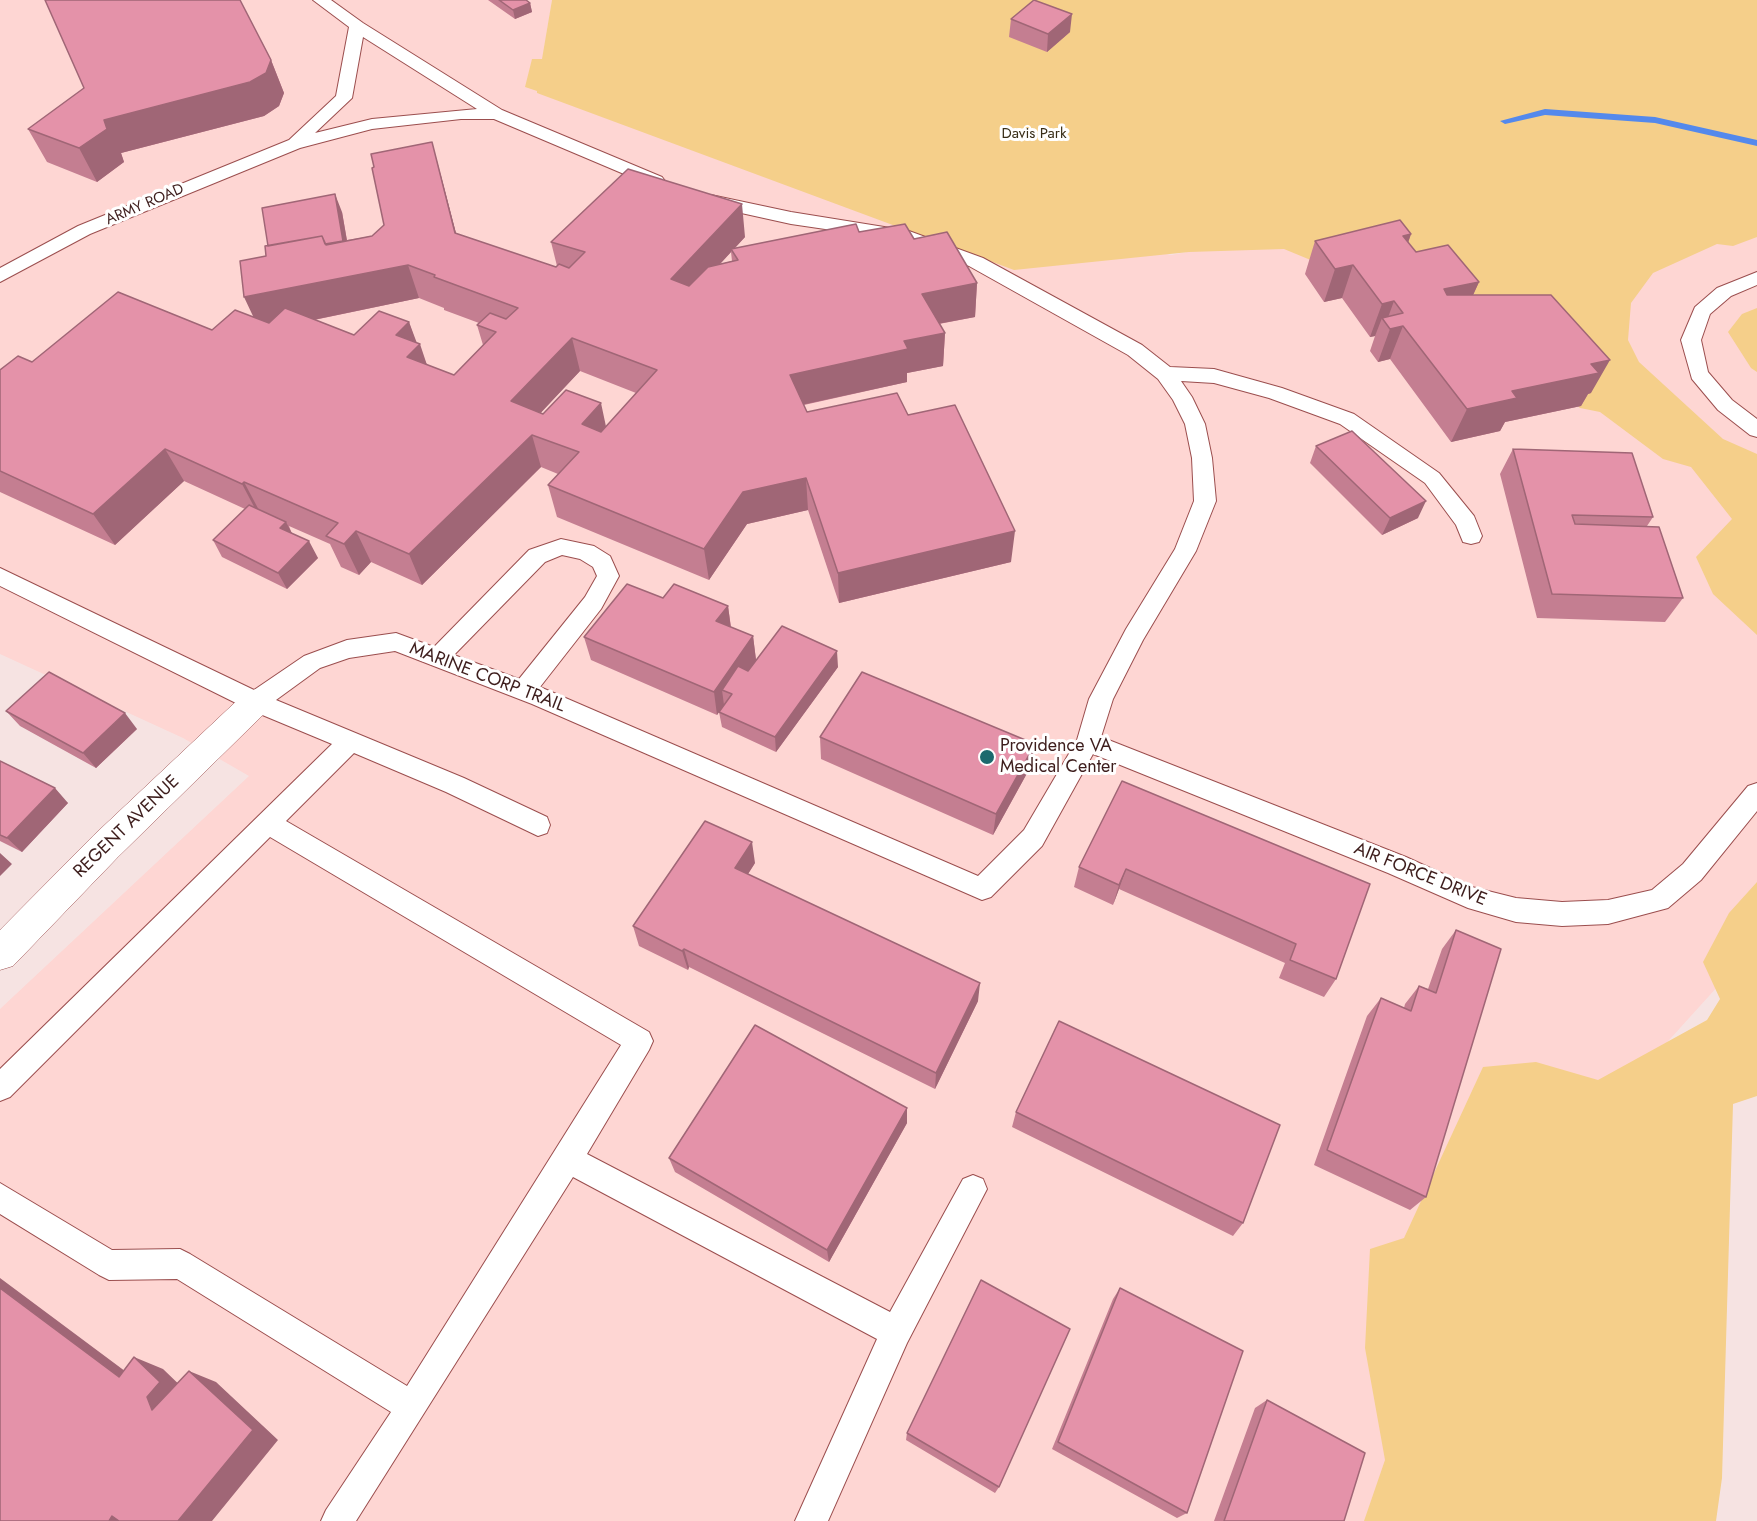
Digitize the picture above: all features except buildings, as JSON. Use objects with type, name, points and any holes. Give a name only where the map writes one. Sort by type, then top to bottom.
[{"type":"street","name":"REGENT AVENUE","points":[[0,954],[106,846],[256,702]]},
{"type":"lane","points":[[321,0],[357,26],[496,114],[668,186]]},
{"type":"lane","name":"ARMY ROAD","points":[[294,144],[344,98],[357,26]]},
{"type":"lane","name":"ARMY ROAD","points":[[0,276],[84,230],[294,144],[372,124],[461,114],[496,114]]},
{"type":"lane","points":[[698,198],[791,218],[903,235],[975,262],[1135,350],[1166,374],[1195,424],[1202,458],[1205,501],[1185,551],[1134,635],[1101,699],[1088,742]]},
{"type":"lane","points":[[1757,278],[1724,292],[1702,311],[1691,340],[1699,374],[1725,405],[1757,430]]},
{"type":"lane","points":[[1166,374],[1214,376],[1275,393],[1347,419],[1432,478],[1466,522],[1471,536]]},
{"type":"lane","points":[[437,658],[537,556],[561,547],[586,552],[602,562],[608,576],[593,603],[523,690]]},
{"type":"lane","points":[[0,576],[256,702],[455,785],[538,825]]},
{"type":"lane","name":"MARINE CORP TRAIL","points":[[256,702],[312,662],[347,649],[396,642],[523,690],[982,889],[1033,838],[1088,742]]},
{"type":"lane","points":[[0,1088],[350,742]]},
{"type":"lane","name":"AIR FORCE DRIVE","points":[[1088,742],[1397,865],[1468,897],[1516,910],[1562,914],[1608,912],[1659,900],[1692,872],[1757,793]]},
{"type":"lane","points":[[267,823],[639,1041],[568,1159],[412,1407],[337,1521]]},
{"type":"lane","points":[[568,1159],[896,1332]]},
{"type":"lane","points":[[811,1521],[896,1332],[973,1189]]},
{"type":"lane","points":[[0,1197],[109,1264],[180,1264],[412,1407]]},
{"type":"shaded area","name":"Providence VA Medical Center","points":[[0,0],[552,0],[537,93],[1171,255],[1464,200],[1757,217],[1757,943],[1642,1070],[1513,1521],[0,1521],[0,1009],[249,776],[183,738],[0,654]]},
{"type":"green space","name":"Davis Park","points":[[552,0],[1757,0],[1757,237],[1733,246],[1717,244],[1653,273],[1631,303],[1628,340],[1639,362],[1723,439],[1757,454],[1757,635],[1713,594],[1696,557],[1732,519],[1691,467],[1663,459],[1600,412],[1580,408],[1566,395],[1487,300],[1471,293],[1342,273],[1284,249],[1189,252],[1014,270],[525,87],[532,59],[542,59]]},
{"type":"green space","points":[[1757,308],[1757,372],[1751,368],[1728,332],[1742,314]]},
{"type":"green space","points":[[1757,882],[1757,1096],[1733,1104],[1722,1478],[1716,1521],[1364,1521],[1385,1460],[1365,1348],[1370,1249],[1404,1238],[1483,1067],[1536,1062],[1598,1080],[1707,1020],[1720,999],[1703,962],[1729,913]]},
{"type":"waterway","points":[[1505,121],[1545,112],[1655,120],[1757,143]]},
{"type":"place","name":"Providence VA Medical Center","points":[[987,757]]}]
